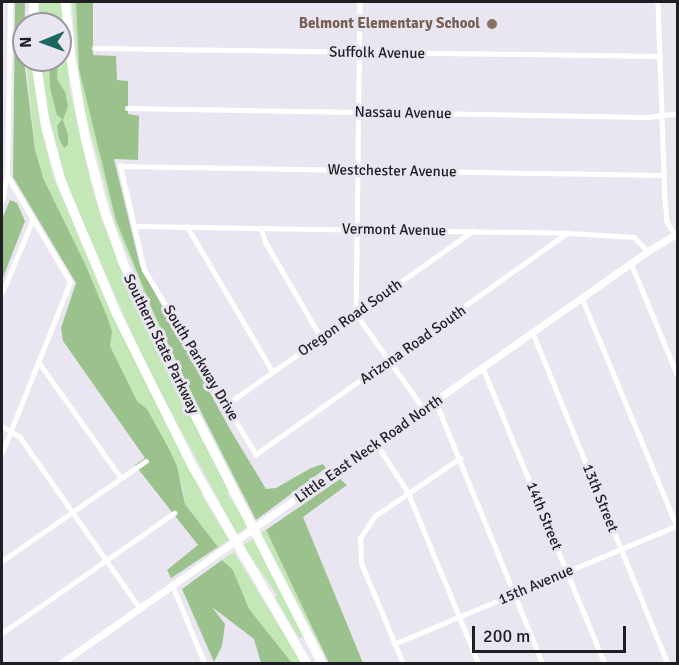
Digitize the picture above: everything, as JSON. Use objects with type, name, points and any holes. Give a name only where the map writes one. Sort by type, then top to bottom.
[{"type":"highway","name":"Southern State Parkway","points":[[65,2],[72,70],[86,146],[105,214],[124,267],[153,334],[322,663]]},
{"type":"highway","name":"Southern State Parkway","points":[[37,72],[45,125],[60,179],[115,311],[185,453],[307,663]]},
{"type":"main road","name":"Little East Neck Road North","points":[[62,663],[139,607],[425,410],[648,251],[677,236]]},
{"type":"street","points":[[2,453],[70,282],[8,176],[4,165],[10,2]]},
{"type":"street","points":[[360,2],[356,314],[425,410]]},
{"type":"street","points":[[658,2],[663,175],[667,222],[677,236]]},
{"type":"street","name":"Suffolk Avenue","points":[[94,48],[660,56]]},
{"type":"street","name":"Nassau Avenue","points":[[127,108],[662,116],[678,113]]},
{"type":"street","name":"Westchester Avenue","points":[[120,166],[663,175]]},
{"type":"street","name":"South Parkway Drive","points":[[120,166],[144,270],[256,456]]},
{"type":"street","points":[[2,201],[8,176]]},
{"type":"street","points":[[2,293],[33,219]]},
{"type":"street","name":"Vermont Avenue","points":[[134,226],[567,233],[634,237],[648,251]]},
{"type":"street","points":[[187,226],[273,372]]},
{"type":"street","points":[[261,228],[266,243],[321,337]]},
{"type":"street","name":"Oregon Road South","points":[[226,405],[473,231]]},
{"type":"street","name":"Arizona Road South","points":[[256,456],[567,233]]},
{"type":"street","points":[[631,263],[678,376]]},
{"type":"street","points":[[582,298],[677,527]]},
{"type":"street","name":"13th Street","points":[[533,333],[668,663]]},
{"type":"street","points":[[39,361],[121,478]]},
{"type":"street","name":"14th Street","points":[[483,368],[605,663]]},
{"type":"street","points":[[436,402],[543,663]]},
{"type":"street","points":[[2,426],[11,429],[20,437],[139,607]]},
{"type":"street","points":[[376,443],[408,492],[479,663]]},
{"type":"street","points":[[403,663],[361,563],[359,546],[368,523],[408,492],[460,458]]},
{"type":"street","points":[[2,561],[146,461]]},
{"type":"street","points":[[2,633],[174,513]]},
{"type":"street","name":"15th Avenue","points":[[394,644],[677,527]]},
{"type":"street","points":[[172,586],[205,663]]},
{"type":"green space","points":[[15,2],[25,2],[25,12],[15,12]]},
{"type":"green space","points":[[39,2],[61,2],[62,12],[39,12]]},
{"type":"green space","points":[[72,2],[76,2],[79,69],[154,311],[255,521],[157,324],[115,224],[84,108],[77,61]]},
{"type":"green space","points":[[76,2],[93,2],[93,55],[116,56],[117,80],[128,81],[128,114],[139,116],[138,160],[114,159],[140,266],[231,431],[266,489],[276,488],[311,468],[323,464],[326,468],[256,520],[153,311],[116,220],[79,69]]},
{"type":"green space","points":[[14,72],[25,72],[35,150],[44,180],[86,266],[108,319],[112,332],[110,346],[137,401],[147,409],[169,449],[177,466],[185,504],[218,547],[171,578],[167,570],[198,545],[135,465],[145,458],[63,341],[61,328],[76,283],[13,177]]},
{"type":"green space","points":[[27,72],[33,72],[41,127],[53,176],[106,301],[203,493],[201,494],[229,540],[218,547],[185,503],[182,483],[147,409],[137,401],[110,346],[112,332],[44,180],[35,150]]},
{"type":"green space","points":[[43,72],[68,72],[91,184],[102,220],[145,326],[229,492],[227,493],[248,526],[237,534],[144,362],[67,185],[48,112]]},
{"type":"green space","points":[[49,72],[57,72],[57,79],[65,92],[68,106],[63,120],[68,135],[68,145],[64,148],[59,139],[57,126],[62,119],[57,115],[50,88]]},
{"type":"green space","points":[[10,200],[17,203],[25,221],[2,280],[2,219]]},
{"type":"green space","points":[[340,479],[347,485],[303,517],[363,663],[329,663],[266,530]]},
{"type":"green space","points":[[266,530],[329,663],[261,533]]},
{"type":"green space","points":[[254,538],[272,577],[274,576],[305,636],[299,638],[275,597],[277,595],[243,545]]},
{"type":"green space","points":[[234,552],[302,663],[292,663],[249,609],[233,570],[222,560]]},
{"type":"green space","points":[[222,560],[233,570],[249,609],[292,663],[261,663],[254,639],[212,607],[225,624],[222,646],[214,662],[182,589]]},
{"type":"place","name":"Belmont Elementary School","points":[[492,24]]}]
